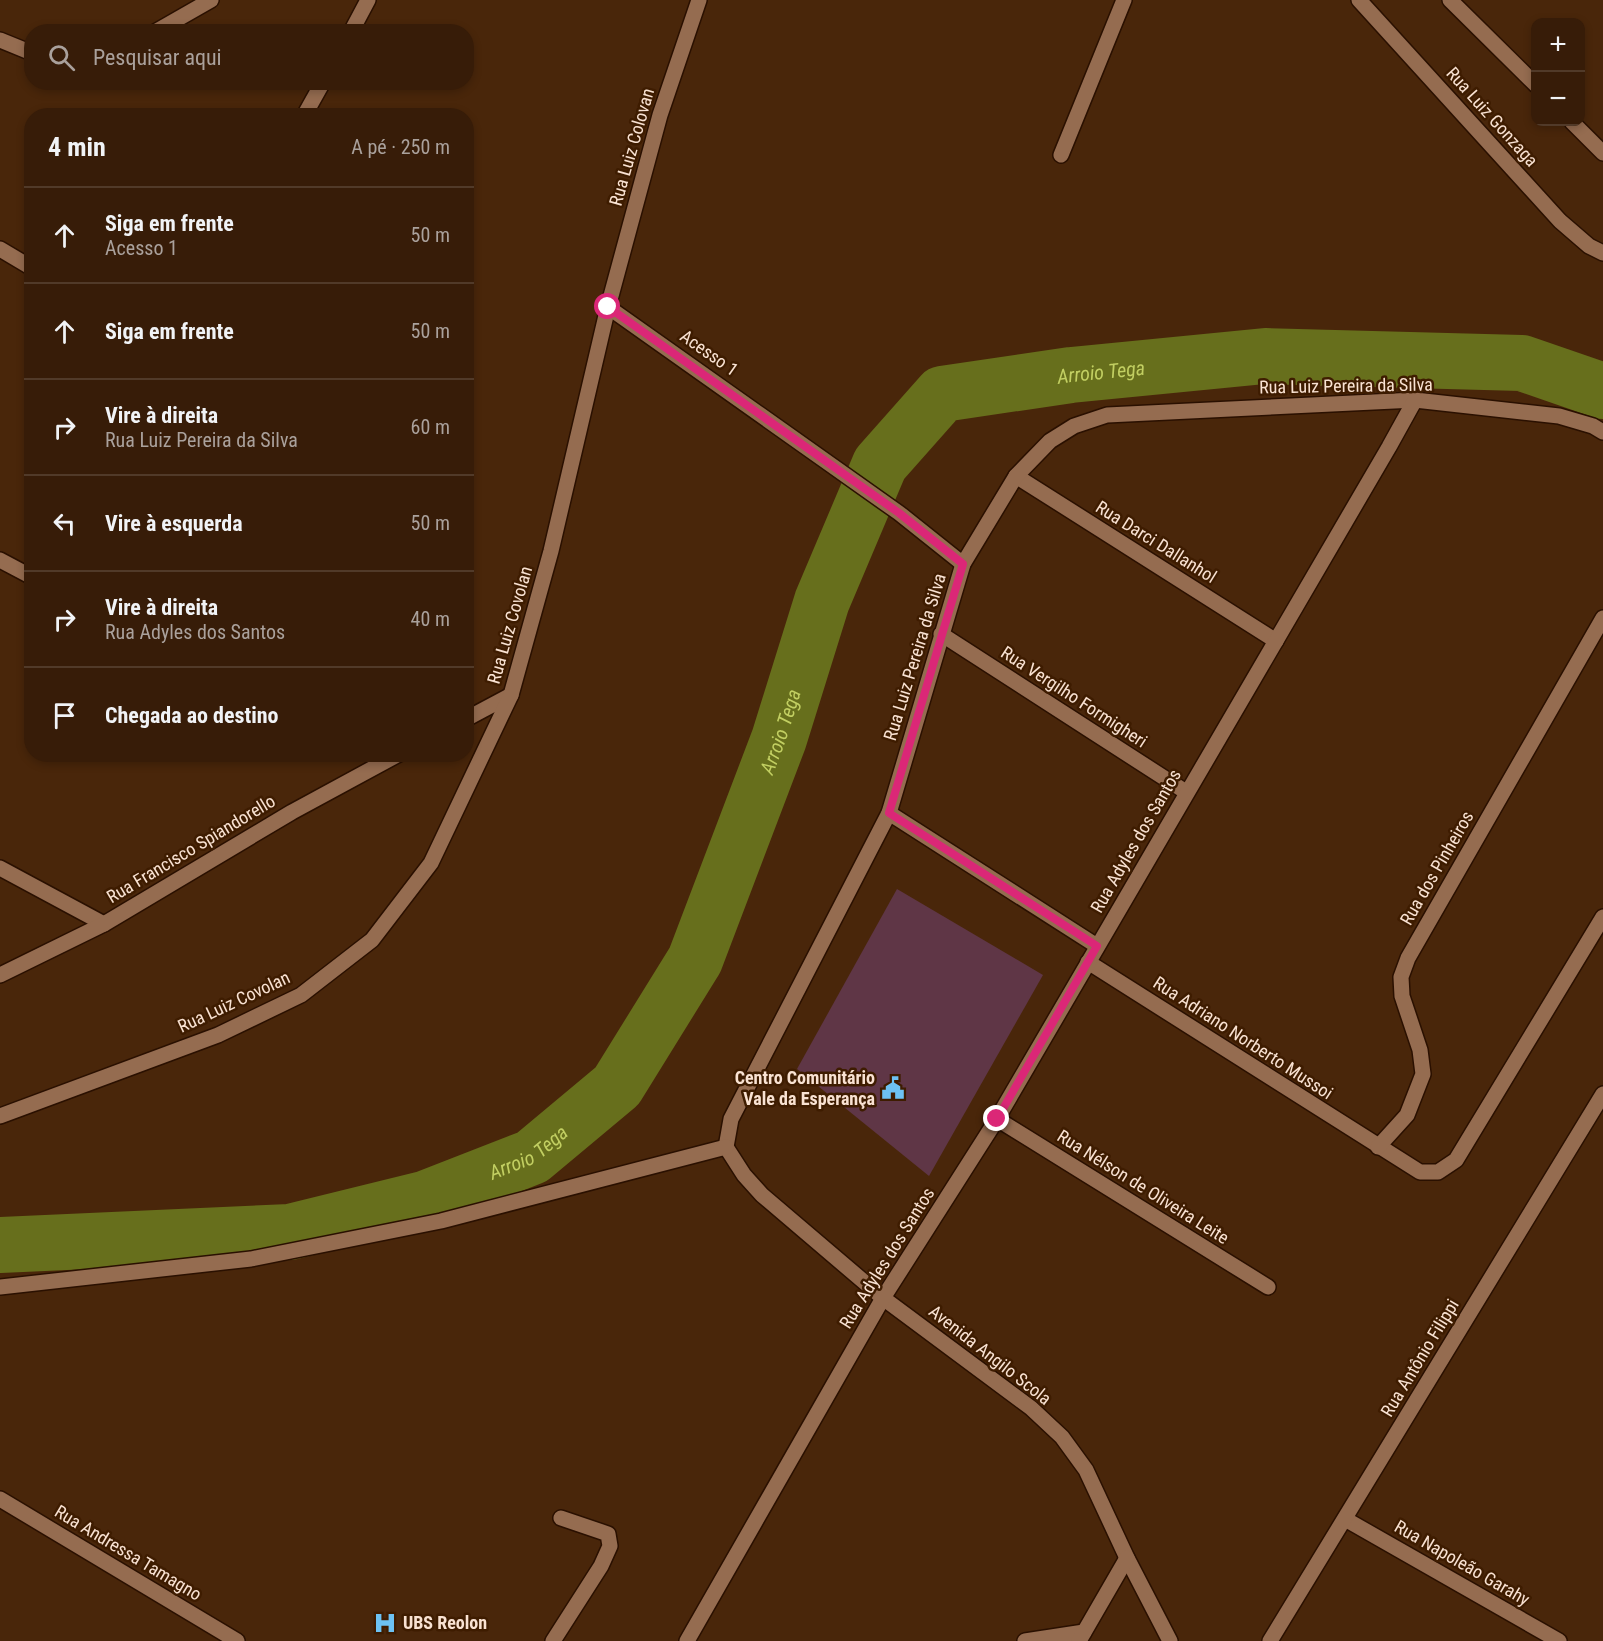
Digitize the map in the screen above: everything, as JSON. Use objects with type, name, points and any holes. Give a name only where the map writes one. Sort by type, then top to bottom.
[{"type":"street","points":[[169,24],[211,0]]},
{"type":"street","points":[[355,24],[368,0]]},
{"type":"street","name":"Rua Luiz Colovan","points":[[608,307],[660,115],[699,0]]},
{"type":"street","points":[[1061,154],[1124,0]]},
{"type":"street","name":"Rua Luiz Gonzaga","points":[[1359,0],[1560,221],[1589,246],[1603,253]]},
{"type":"street","points":[[1450,0],[1531,81]]},
{"type":"street","points":[[0,40],[24,50]]},
{"type":"street","points":[[308,108],[318,90]]},
{"type":"street","points":[[1576,126],[1603,153]]},
{"type":"street","points":[[0,249],[24,263]]},
{"type":"street","name":"Acesso 1","points":[[608,307],[899,513],[963,564]]},
{"type":"street","name":"Rua Luiz Covolan","points":[[0,1116],[218,1035],[301,995],[372,940],[431,863],[511,695],[551,551],[608,307]]},
{"type":"street","name":"Rua Luiz Pereira da Silva","points":[[726,1147],[731,1119],[889,813],[963,564],[1016,476],[1050,441],[1074,426],[1107,415],[1415,400],[1559,416],[1593,426],[1603,432]]},
{"type":"street","name":"Rua Adyles dos Santos","points":[[687,1641],[883,1298],[997,1119],[1415,400]]},
{"type":"street","name":"Rua Darci Dallanhol","points":[[1016,476],[1276,641]]},
{"type":"street","points":[[0,560],[24,573]]},
{"type":"street","name":"Rua dos Pinheiros","points":[[1378,1147],[1407,1115],[1423,1074],[1420,1050],[1402,996],[1401,977],[1408,958],[1603,618]]},
{"type":"street","name":"Rua Vergilho Formigheri","points":[[941,634],[1186,792]]},
{"type":"street","points":[[474,714],[511,695]]},
{"type":"street","name":"Rua Francisco Spiandorello","points":[[0,975],[104,924],[292,812],[384,762]]},
{"type":"street","points":[[889,813],[1097,946]]},
{"type":"street","points":[[0,868],[104,924]]},
{"type":"street","name":"Rua Adriano Norberto Mussoi","points":[[1088,962],[1378,1147],[1420,1172],[1438,1172],[1456,1160],[1603,917]]},
{"type":"street","name":"Rua Antônio Filippi","points":[[1270,1641],[1603,1094]]},
{"type":"street","name":"Rua Nélson de Oliveira Leite","points":[[997,1119],[1268,1287]]},
{"type":"street","points":[[0,1287],[251,1259],[441,1221],[726,1147]]},
{"type":"street","name":"Avenida Angilo Scola","points":[[726,1147],[744,1175],[762,1195],[883,1298],[1031,1408],[1062,1437],[1086,1470],[1127,1558],[1170,1641]]},
{"type":"street","name":"Rua Andressa Tamagno","points":[[0,1499],[237,1641]]},
{"type":"street","points":[[553,1641],[610,1546],[608,1533],[561,1518]]},
{"type":"street","name":"Rua Napoleão Garahy","points":[[1345,1519],[1559,1641]]},
{"type":"street","points":[[1025,1641],[1081,1636],[1127,1558]]},
{"type":"shaded area","points":[[897,889],[1043,975],[929,1176],[797,1069]]},
{"type":"waterway","name":"Arroio Tega","points":[[0,1245],[290,1232],[424,1199],[532,1157],[617,1086],[695,960],[779,739],[822,601],[880,464],[942,394],[1071,375],[1265,356],[1522,363],[1603,391]]},
{"type":"place","name":"Centro Comunitário Vale da Esperança","points":[[893,1088]]},
{"type":"place","name":"UBS Reolon","points":[[385,1623]]},
{"type":"route","points":[[608,307],[899,513],[963,564],[889,813],[1097,946],[997,1119]]}]
